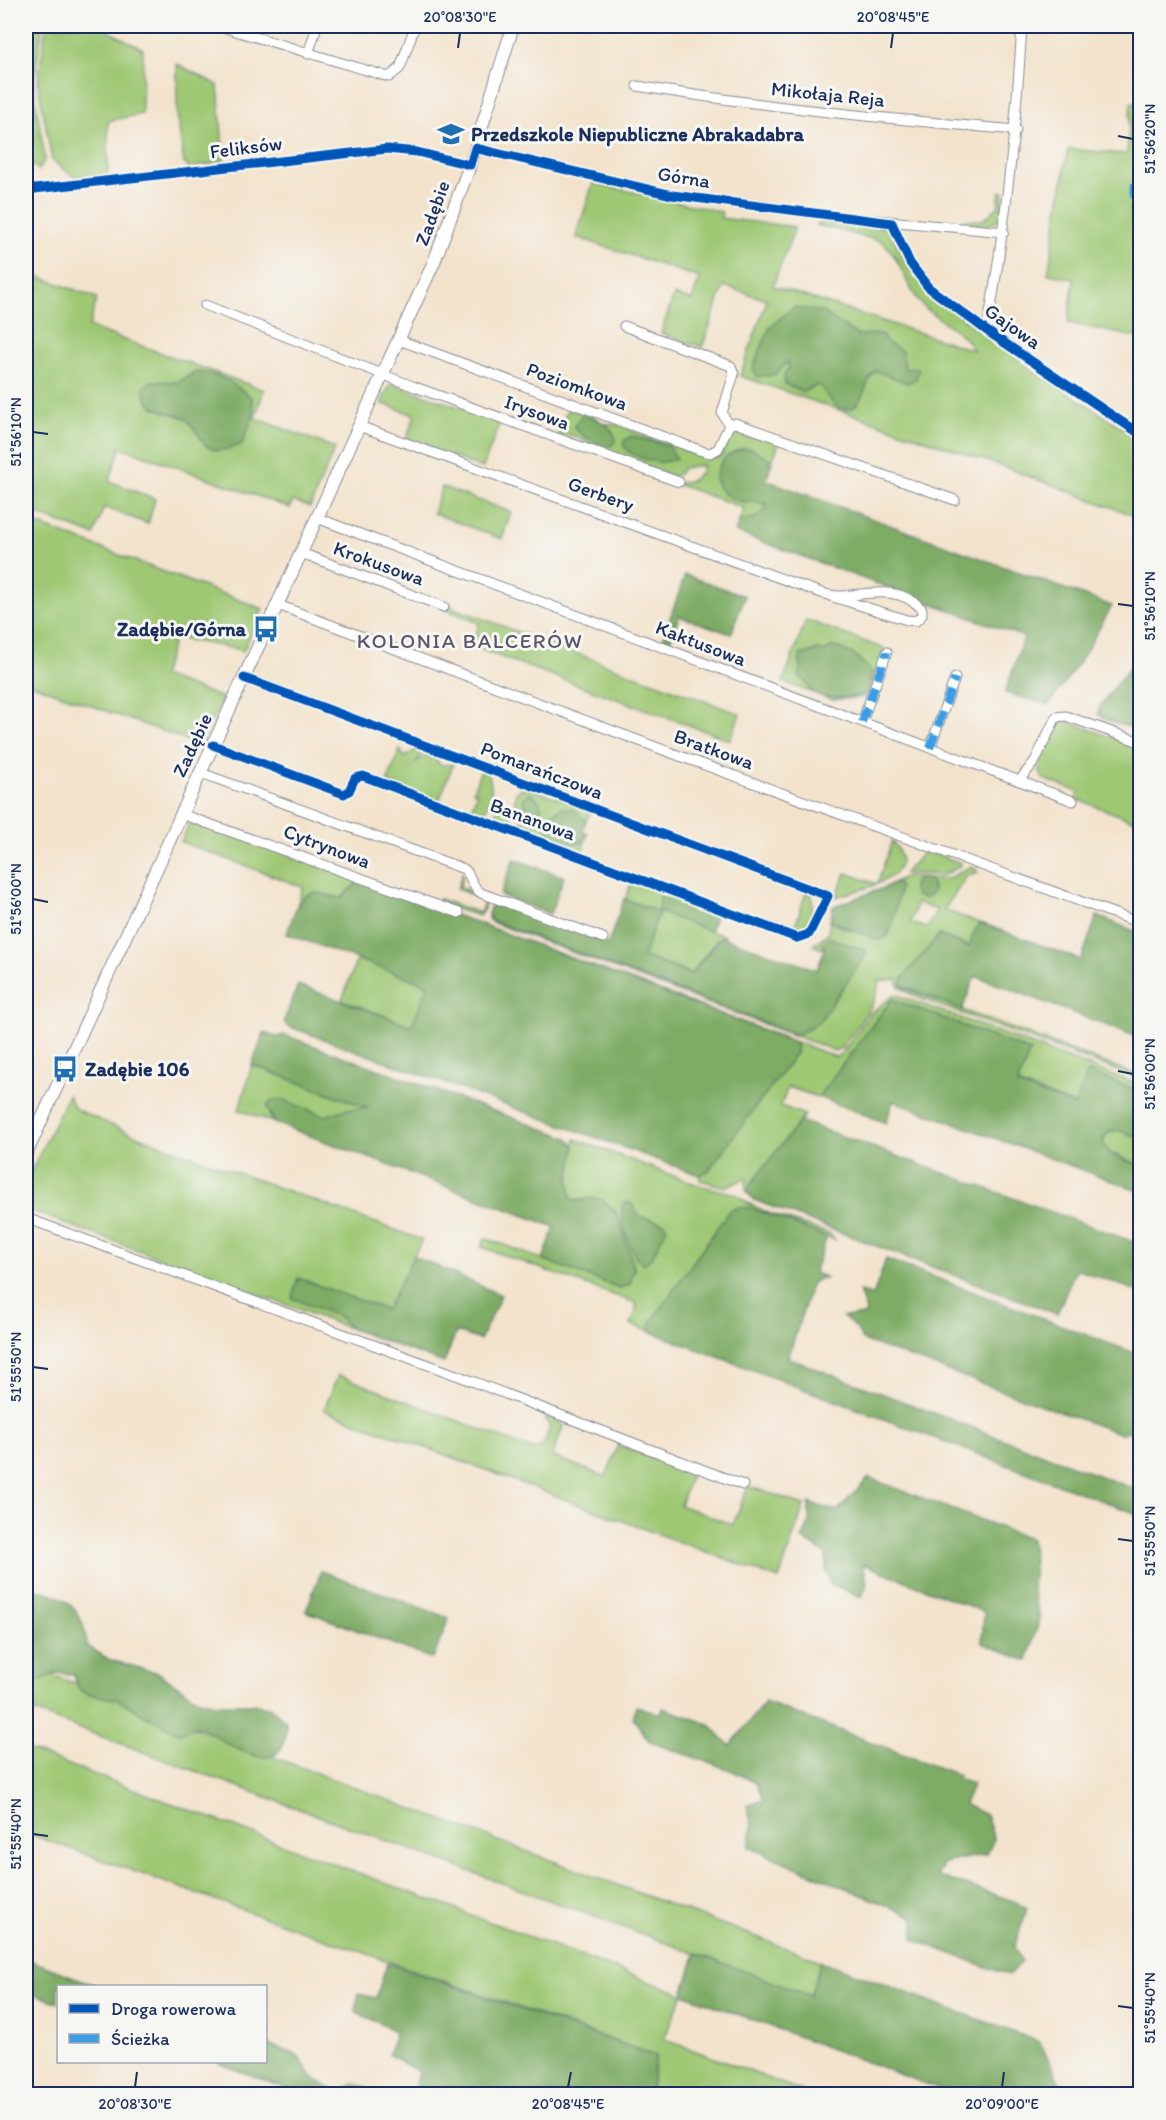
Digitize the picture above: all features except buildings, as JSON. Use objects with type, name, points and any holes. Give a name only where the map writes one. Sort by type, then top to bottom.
[{"type":"street","points":[[219,26],[376,75],[393,76],[400,68],[414,26]]},
{"type":"street","points":[[308,54],[317,26]]},
{"type":"street","name":"Zadębie","points":[[26,1154],[449,227],[513,26]]},
{"type":"street","name":"Gajowa","points":[[987,331],[1004,232],[1016,129],[1022,26]]},
{"type":"street","name":"Mikołaja Reja","points":[[637,86],[732,102],[1016,129]]},
{"type":"street","name":"Górna","points":[[475,148],[672,195],[891,223],[1004,232]]},
{"type":"street","name":"Feliksów","points":[[26,190],[387,149],[417,152],[470,165]]},
{"type":"street","name":"Gajowa","points":[[891,223],[910,263],[928,287],[987,331],[1140,434]]},
{"type":"street","points":[[205,305],[383,375]]},
{"type":"street","points":[[624,326],[732,366],[734,374],[722,413],[729,425],[735,423],[753,428],[955,500]]},
{"type":"street","name":"Poziomkowa","points":[[399,340],[702,451],[710,453],[718,449],[729,425]]},
{"type":"street","name":"Irysowa","points":[[383,375],[679,482]]},
{"type":"street","name":"Gerbery","points":[[359,426],[833,596],[907,620],[916,621],[922,616],[919,606],[897,595],[880,591],[833,596]]},
{"type":"street","name":"Kaktusowa","points":[[317,518],[1073,801]]},
{"type":"street","name":"Krokusowa","points":[[301,554],[444,607]]},
{"type":"street","points":[[853,601],[858,600],[858,592]]},
{"type":"street","name":"Bratkowa","points":[[278,605],[677,755],[1140,923]]},
{"type":"street","points":[[862,722],[887,652]]},
{"type":"street","name":"Pomarańczowa","points":[[244,678],[828,896]]},
{"type":"street","points":[[930,748],[955,678]]},
{"type":"street","points":[[1019,781],[1035,761],[1056,717],[1066,716],[1140,742]]},
{"type":"street","name":"Bananowa","points":[[213,745],[344,795],[349,791],[355,778],[363,776],[797,938],[805,938],[809,934],[828,896]]},
{"type":"street","points":[[201,772],[464,869],[468,873],[472,886],[481,893],[603,938]]},
{"type":"street","name":"Cytrynowa","points":[[182,814],[459,913]]},
{"type":"street","points":[[26,1218],[456,1375],[743,1485]]},
{"type":"green space","points":[[26,26],[41,26],[42,29],[33,84],[45,159],[39,170],[33,165],[28,167],[26,182]]},
{"type":"green space","points":[[46,26],[99,26],[143,49],[142,114],[108,121],[108,174],[73,176],[52,160],[38,84]]},
{"type":"green space","points":[[177,64],[218,85],[224,162],[188,168],[187,164],[184,164],[177,114]]},
{"type":"green space","points":[[1131,103],[1140,103],[1140,338],[1068,323],[1074,279],[1048,274],[1068,149],[1127,154]]},
{"type":"green space","points":[[593,183],[722,212],[720,218],[795,227],[773,286],[973,350],[964,337],[924,307],[912,291],[888,247],[881,241],[816,225],[826,222],[888,228],[909,268],[929,293],[1031,369],[1140,439],[1140,518],[996,464],[740,376],[767,300],[724,286],[702,347],[661,333],[674,295],[692,300],[700,278],[576,237]]},
{"type":"green space","points":[[1000,192],[1004,192],[1003,203],[996,222],[985,225],[966,223],[966,220],[983,220],[998,207]]},
{"type":"green space","points":[[26,272],[97,298],[89,327],[264,390],[255,418],[335,448],[310,507],[293,501],[290,508],[121,447],[109,481],[155,499],[148,524],[104,507],[94,535],[26,510]]},
{"type":"green space","points":[[794,307],[823,312],[857,335],[882,334],[886,342],[902,351],[905,369],[917,368],[919,370],[916,379],[907,383],[876,371],[859,402],[848,409],[836,406],[818,385],[802,392],[785,384],[784,375],[789,368],[788,362],[774,375],[756,377],[753,368],[770,327]]},
{"type":"green space","points":[[195,372],[211,374],[226,380],[252,398],[254,414],[242,444],[228,449],[212,449],[206,446],[185,418],[158,409],[148,401],[144,387],[151,381],[178,382]]},
{"type":"green space","points":[[391,383],[500,422],[483,468],[406,440],[415,415],[381,403]]},
{"type":"green space","points":[[567,410],[593,415],[603,423],[619,425],[706,458],[721,456],[730,436],[740,428],[780,440],[771,465],[769,458],[715,480],[726,495],[738,500],[766,504],[766,509],[756,518],[739,521],[744,508],[676,484],[692,480],[701,472],[702,465],[683,468],[679,474],[672,477],[597,448],[572,435],[558,436]]},
{"type":"green space","points":[[581,416],[603,423],[611,430],[616,440],[611,446],[591,440],[581,434],[574,427]]},
{"type":"green space","points":[[631,436],[669,446],[676,458],[656,462],[635,455],[624,447],[624,441]]},
{"type":"green space","points":[[741,449],[752,449],[769,458],[771,465],[766,480],[1112,606],[1082,658],[1049,705],[1005,693],[1024,637],[735,532],[739,521],[756,518],[766,509],[766,504],[733,499],[724,493],[716,480],[717,472],[725,458]]},
{"type":"green space","points":[[442,487],[511,512],[502,539],[433,513]]},
{"type":"green space","points":[[26,520],[263,609],[243,651],[175,637],[162,676],[223,698],[200,745],[26,682]]},
{"type":"green space","points":[[685,575],[745,596],[731,634],[679,616],[670,641],[663,638]]},
{"type":"green space","points":[[446,605],[740,714],[730,740],[473,647],[479,623],[444,609]]},
{"type":"green space","points":[[806,620],[885,649],[867,697],[832,700],[783,682]],"holes":[[[830,647],[835,647],[850,655],[867,669],[859,696],[838,697],[807,684],[800,677],[800,655],[818,650],[826,652]]]},
{"type":"green space","points":[[830,647],[836,647],[856,656],[872,672],[867,693],[847,697],[825,697],[813,692],[800,677],[800,655],[819,650],[826,652]]},
{"type":"green space","points":[[1140,654],[1140,727],[1124,726],[1107,720],[1098,714],[1100,706]]},
{"type":"green space","points":[[1065,720],[1140,748],[1140,823],[1076,799],[1079,792],[1043,779],[1039,769],[1055,725]]},
{"type":"green space","points":[[400,750],[405,757],[415,750],[420,751],[422,754],[415,763],[430,753],[441,765],[453,764],[439,801],[387,783]]},
{"type":"green space","points":[[481,770],[488,773],[491,783],[490,799],[483,813],[470,813],[477,793],[473,791]]},
{"type":"green space","points":[[521,788],[528,788],[591,809],[582,831],[588,833],[581,854],[548,839],[527,824],[519,815],[515,805],[516,793]]},
{"type":"green space","points":[[529,793],[539,803],[541,811],[538,815],[524,804],[523,798]]},
{"type":"green space","points":[[500,800],[507,804],[511,816],[508,825],[489,818],[496,813],[497,801]]},
{"type":"green space","points":[[564,808],[576,810],[586,821],[582,831],[588,833],[581,843],[562,841],[547,829],[551,815]]},
{"type":"green space","points":[[191,820],[359,881],[341,898],[319,893],[300,902],[295,912],[303,887],[181,842]]},
{"type":"green space","points":[[892,841],[900,854],[900,865],[895,873],[877,884]]},
{"type":"green space","points":[[926,850],[961,863],[961,865],[944,875],[904,873]]},
{"type":"green space","points":[[514,859],[564,877],[550,914],[500,895]]},
{"type":"green space","points":[[972,866],[978,872],[967,876],[944,910],[1031,942],[1022,966],[939,935],[901,985],[906,989],[1140,1076],[1140,1079],[914,996],[898,986],[897,979],[879,981],[875,999],[870,1008],[841,1048],[835,1051],[491,922],[488,919],[488,915],[492,921],[797,1035],[819,1022],[867,953],[825,947],[825,950],[813,945],[828,933],[831,914],[833,924],[881,940],[889,934],[893,884],[887,886],[906,876],[947,879]],"holes":[[[917,903],[937,910],[927,928],[910,923]]]},
{"type":"green space","points":[[463,872],[460,887],[485,900],[457,889]]},
{"type":"green space","points":[[846,873],[877,884],[860,890],[836,897]]},
{"type":"green space","points":[[923,878],[930,881],[933,888],[930,895],[923,898],[916,895],[913,888],[916,881]]},
{"type":"green space","points":[[633,879],[717,910],[710,931],[725,936],[717,939],[691,974],[643,957],[659,912],[625,899]]},
{"type":"green space","points":[[359,881],[483,925],[793,1042],[796,1045],[796,1053],[708,1171],[699,1175],[287,1026],[284,1021],[298,985],[412,1026],[428,985],[287,934],[297,907],[305,897],[317,893],[341,898]]},
{"type":"green space","points":[[897,883],[900,888],[891,929],[886,937],[877,940],[831,921],[833,907]]},
{"type":"green space","points":[[807,889],[812,895],[812,916],[798,932],[793,933]]},
{"type":"green space","points":[[666,892],[708,908],[714,918],[710,931],[659,912],[660,895]]},
{"type":"green space","points":[[439,899],[480,913],[485,901],[484,909],[479,916],[446,906]]},
{"type":"green space","points":[[624,899],[659,912],[643,957],[691,974],[721,937],[817,970],[825,948],[822,943],[828,937],[865,950],[867,953],[819,1022],[797,1035],[492,921],[488,915],[490,907],[497,904],[608,944]]},
{"type":"green space","points":[[1097,916],[1140,933],[1140,953],[1132,978],[1140,982],[1140,1038],[975,976],[962,1010],[901,985],[902,979],[939,935],[969,947],[974,932],[981,923],[1081,960]]},
{"type":"green space","points":[[473,921],[836,1057],[841,1054],[871,1013],[895,994],[1140,1085],[1140,1091],[1088,1072],[1076,1105],[1017,1084],[1030,1051],[892,999],[818,1097],[788,1087],[781,1106],[805,1115],[750,1185],[748,1193],[754,1200],[746,1191],[746,1178],[725,1187],[700,1180],[699,1175],[708,1171],[796,1053],[796,1045]]},
{"type":"green space","points":[[357,959],[429,985],[412,1026],[342,1000]]},
{"type":"green space","points":[[892,999],[1030,1051],[1017,1085],[1075,1105],[1088,1072],[1140,1091],[1140,1138],[1118,1130],[1110,1131],[1103,1139],[1104,1145],[1111,1154],[1140,1165],[1140,1191],[893,1101],[886,1123],[818,1097]]},
{"type":"green space","points":[[264,1033],[277,1037],[284,1035],[568,1138],[575,1147],[569,1181],[571,1198],[576,1201],[593,1198],[602,1200],[617,1214],[634,1268],[630,1284],[620,1288],[543,1260],[555,1227],[275,1123],[267,1107],[272,1100],[283,1100],[325,1116],[347,1109],[368,1108],[252,1065]]},
{"type":"green space","points":[[252,1065],[369,1108],[341,1111],[325,1116],[283,1100],[269,1115],[275,1123],[239,1110]]},
{"type":"green space","points":[[68,1095],[75,1109],[132,1134],[422,1240],[386,1310],[298,1279],[293,1298],[340,1317],[349,1328],[26,1209],[26,1182]]},
{"type":"green space","points":[[800,1121],[1140,1244],[1140,1292],[1076,1269],[1057,1314],[754,1200],[748,1193],[750,1185]]},
{"type":"green space","points":[[1118,1130],[1140,1138],[1140,1165],[1106,1151],[1103,1145],[1105,1134]]},
{"type":"green space","points":[[575,1139],[698,1185],[736,1194],[746,1202],[771,1214],[830,1234],[835,1240],[751,1208],[730,1210],[670,1295],[650,1329],[654,1333],[630,1324],[636,1313],[636,1303],[481,1247],[485,1238],[620,1288],[630,1284],[634,1268],[617,1214],[610,1206],[593,1198],[576,1201],[571,1198],[569,1181]]},
{"type":"green space","points":[[628,1202],[633,1205],[639,1216],[664,1223],[667,1228],[652,1257],[643,1265],[634,1254],[624,1227],[622,1210],[623,1204]]},
{"type":"green space","points":[[739,1207],[751,1208],[827,1237],[814,1273],[827,1278],[820,1278],[812,1283],[788,1358],[1140,1491],[1140,1515],[654,1333],[650,1329],[651,1322],[729,1211]]},
{"type":"green space","points":[[414,1256],[501,1295],[480,1340],[456,1332],[444,1363],[349,1328],[340,1317],[292,1298],[298,1278],[386,1310]]},
{"type":"green space","points":[[886,1259],[1140,1355],[1140,1433],[1133,1431],[1121,1434],[862,1340],[857,1329],[843,1317],[865,1315],[866,1311],[859,1291],[873,1296]]},
{"type":"green space","points":[[338,1375],[534,1450],[543,1445],[550,1428],[545,1417],[564,1424],[552,1456],[606,1477],[618,1445],[692,1472],[680,1505],[733,1525],[748,1486],[804,1505],[779,1579],[324,1410]]},
{"type":"green space","points":[[869,1478],[1031,1539],[1034,1561],[1032,1589],[1040,1618],[1027,1661],[982,1643],[984,1612],[863,1564],[867,1584],[862,1597],[830,1584],[826,1568],[826,1554],[802,1539],[809,1524],[809,1503],[837,1511]]},
{"type":"green space","points":[[321,1571],[449,1618],[433,1659],[306,1611]]},
{"type":"green space","points":[[33,1590],[55,1595],[72,1606],[82,1624],[87,1646],[110,1660],[158,1673],[199,1700],[215,1704],[253,1704],[269,1707],[286,1721],[285,1737],[281,1748],[275,1755],[257,1756],[235,1748],[198,1727],[180,1733],[174,1731],[118,1700],[84,1693],[79,1689],[73,1674],[56,1673],[41,1681],[26,1677],[26,1595]]},
{"type":"green space","points":[[26,1665],[821,1961],[811,1996],[26,1709]]},
{"type":"green space","points":[[765,1702],[958,1775],[957,1779],[973,1784],[964,1804],[986,1815],[994,1839],[987,1854],[944,1863],[937,1876],[1014,1901],[1027,1909],[1014,1948],[1022,1962],[1008,1975],[914,1940],[914,1917],[749,1847],[752,1827],[747,1806],[763,1800],[756,1783],[731,1770],[650,1742],[633,1718],[636,1706],[661,1714],[663,1708],[709,1724],[730,1746]]},
{"type":"green space","points":[[26,1749],[683,1994],[664,2039],[810,2094],[649,2094],[656,2056],[26,1833]]},
{"type":"green space","points":[[696,1953],[810,1996],[821,1961],[1040,2042],[1065,2094],[953,2094],[683,1994]]},
{"type":"green space","points":[[26,1959],[95,1985],[57,1985],[57,2003],[26,1991]]},
{"type":"green space","points":[[387,1963],[656,2056],[649,2094],[413,2094],[419,2072],[389,2055],[395,2031],[356,2012],[358,1994],[376,1998]]},
{"type":"green space","points":[[267,2044],[297,2055],[314,2079],[340,2094],[301,2094],[218,2063],[267,2063]]},
{"type":"green space","points":[[353,2083],[381,2094],[340,2094]]},
{"type":"marked path","points":[[1140,161],[1134,196],[1140,256]]},
{"type":"marked path","points":[[862,722],[887,652]]},
{"type":"marked path","points":[[930,748],[955,678]]},
{"type":"cycle path","points":[[26,190],[387,149],[417,152],[470,165],[475,148],[672,195],[892,223],[910,263],[928,287],[987,331],[1140,434]]},
{"type":"cycle path","points":[[213,745],[344,794],[349,791],[355,778],[363,776],[797,938],[809,934],[828,896],[244,678]]},
{"type":"place","name":"Przedszkole Niepubliczne Abrakadabra","points":[[451,134]]},
{"type":"place","name":"Zadębie/Górna","points":[[266,629]]},
{"type":"place","name":"Zadębie 106","points":[[65,1069]]},
{"type":"district","name":"KOLONIA BALCERÓW","points":[[470,641]]}]
